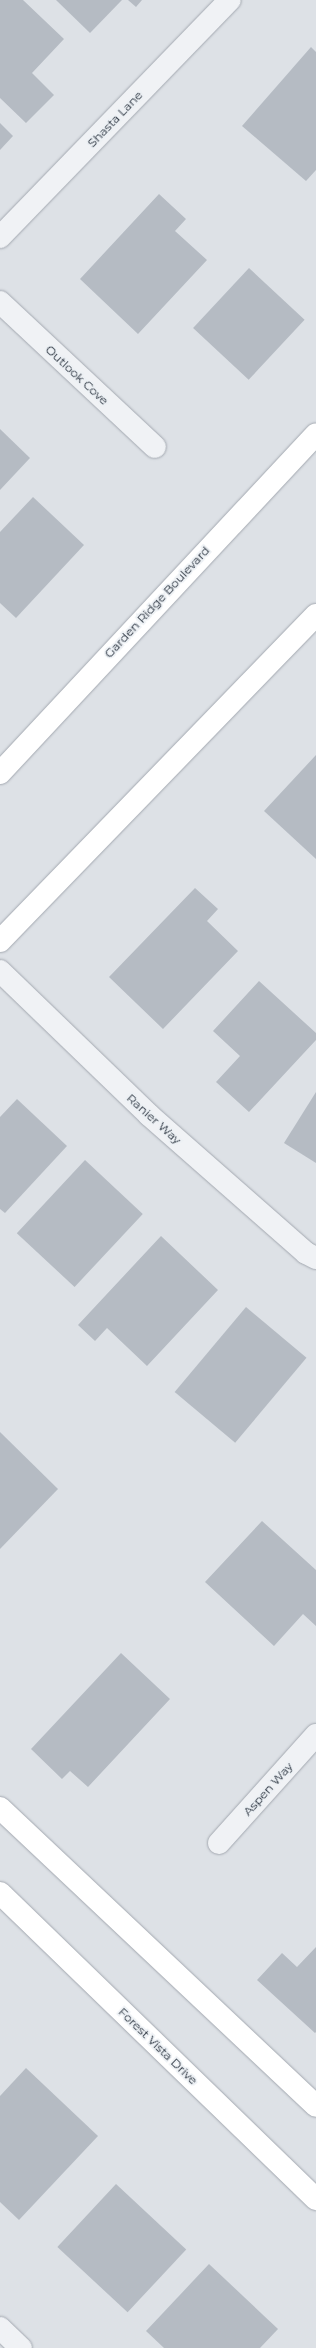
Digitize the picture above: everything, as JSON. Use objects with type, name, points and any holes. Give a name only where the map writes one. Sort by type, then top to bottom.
[{"type":"main road","name":"Garden Ridge Boulevard","points":[[0,773],[316,434]]},
{"type":"main road","points":[[0,941],[316,615]]},
{"type":"main road","points":[[0,1808],[316,2106]]},
{"type":"main road","name":"Forest Vista Drive","points":[[0,1893],[316,2199]]},
{"type":"street","name":"Shasta Lane","points":[[0,237],[230,0]]},
{"type":"street","name":"Outlook Cove","points":[[0,302],[155,447]]},
{"type":"street","name":"Ranier Way","points":[[0,971],[149,1115],[306,1253],[316,1258]]},
{"type":"street","name":"Aspen Way","points":[[219,1843],[316,1735]]},
{"type":"street","points":[[0,2328],[21,2348]]},
{"type":"building","points":[[0,0],[23,0],[64,39],[32,73],[54,95],[26,123],[0,98]]},
{"type":"building","points":[[56,0],[122,0],[90,33]]},
{"type":"building","points":[[128,0],[142,0],[136,7]]},
{"type":"building","points":[[311,47],[316,52],[316,170],[306,181],[242,126]]},
{"type":"building","points":[[0,123],[13,136],[0,150]]},
{"type":"building","points":[[159,194],[186,219],[175,231],[207,260],[138,334],[80,279]]},
{"type":"building","points":[[249,268],[305,320],[249,380],[193,328]]},
{"type":"building","points":[[0,429],[30,458],[0,490]]},
{"type":"building","points":[[33,497],[84,545],[16,618],[0,603],[0,532]]},
{"type":"building","points":[[316,755],[316,859],[264,811]]},
{"type":"building","points":[[195,888],[218,909],[207,921],[238,951],[163,1029],[109,977]]},
{"type":"building","points":[[259,981],[316,1033],[316,1040],[249,1112],[216,1082],[240,1056],[213,1031]]},
{"type":"building","points":[[316,1092],[316,1163],[284,1143]]},
{"type":"building","points":[[17,1099],[67,1146],[5,1213],[0,1209],[0,1117]]},
{"type":"building","points":[[85,1160],[143,1214],[75,1287],[17,1233]]},
{"type":"building","points":[[161,1236],[218,1290],[147,1366],[107,1328],[95,1341],[78,1325]]},
{"type":"building","points":[[246,1307],[307,1358],[235,1443],[175,1392]]},
{"type":"building","points":[[0,1432],[58,1489],[0,1549]]},
{"type":"building","points":[[262,1521],[316,1570],[316,1626],[303,1614],[274,1646],[205,1582]]},
{"type":"building","points":[[121,1653],[170,1699],[88,1787],[70,1771],[62,1779],[31,1749]]},
{"type":"building","points":[[316,1947],[315,2033],[257,1980],[282,1953],[297,1967]]},
{"type":"building","points":[[26,2068],[98,2136],[19,2220],[0,2202],[0,2096]]},
{"type":"building","points":[[116,2184],[186,2249],[128,2312],[57,2247]]},
{"type":"building","points":[[209,2264],[278,2329],[260,2348],[164,2348],[146,2331]]}]
